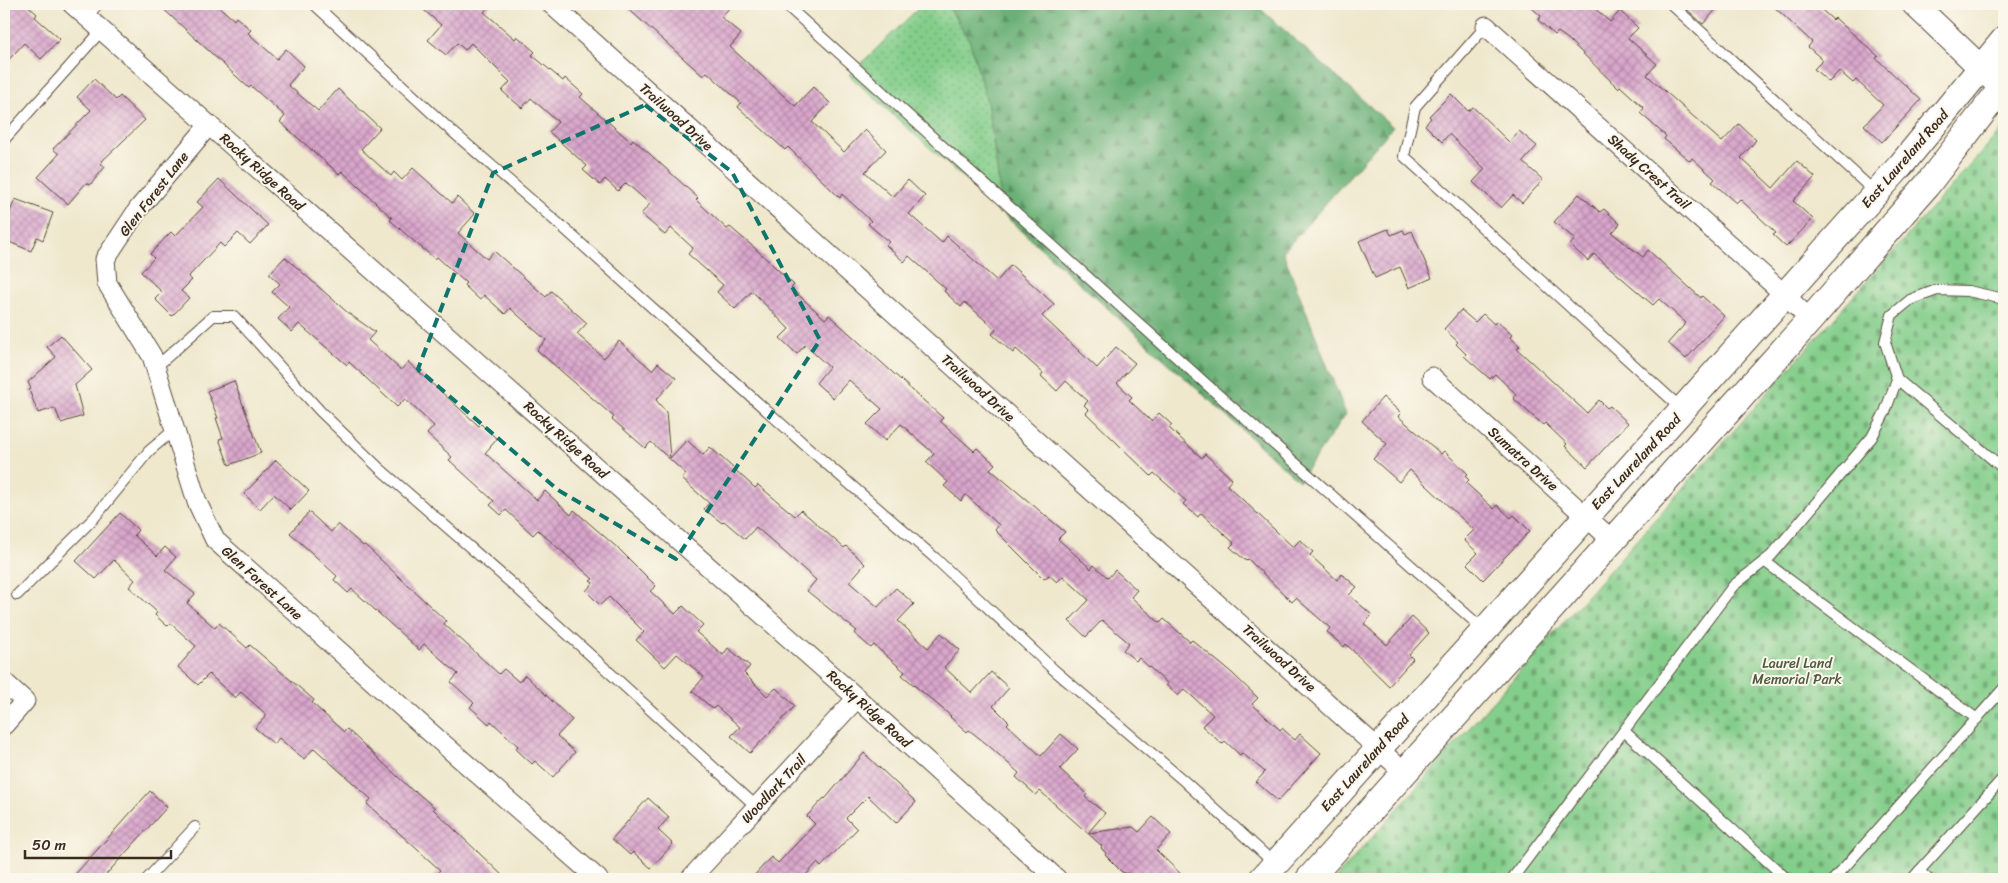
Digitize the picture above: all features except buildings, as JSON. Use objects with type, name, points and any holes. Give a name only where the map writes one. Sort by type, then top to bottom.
[{"type":"main road","name":"East Laureland Road","points":[[1268,872],[1876,193],[2004,40]]},
{"type":"main road","points":[[1308,879],[1810,320],[1927,185],[2003,88]]},
{"type":"street","name":"Rocky Ridge Road","points":[[72,4],[92,10],[102,30],[857,698],[1057,879]]},
{"type":"street","name":"Trailwood Drive","points":[[551,4],[1404,772]]},
{"type":"street","points":[[1914,4],[2003,88]]},
{"type":"street","name":"Shady Crest Trail","points":[[1486,26],[1785,295],[1810,320]]},
{"type":"street","name":"Glen Forest Lane","points":[[209,125],[139,208],[105,259],[107,283],[152,356],[197,502],[215,540],[416,721],[598,879]]},
{"type":"street","name":"Sumatra Drive","points":[[1432,377],[1614,540]]},
{"type":"street","points":[[4,682],[25,701],[4,725]]},
{"type":"street","name":"Woodlark Trail","points":[[690,879],[857,698]]},
{"type":"lane","points":[[314,4],[446,126],[935,558],[1053,668],[1184,781],[1268,872]]},
{"type":"lane","points":[[785,4],[1484,630]]},
{"type":"lane","points":[[1671,4],[1876,193]]},
{"type":"lane","points":[[1486,26],[1415,107],[1404,156],[1683,410]]},
{"type":"lane","points":[[4,140],[102,30]]},
{"type":"lane","points":[[2004,299],[1968,291],[1937,290],[1910,300],[1892,315],[1885,342],[1897,379],[2004,470]]},
{"type":"lane","points":[[156,367],[212,316],[234,316],[320,411],[379,468],[525,596],[757,807]]},
{"type":"lane","points":[[1512,879],[1733,586],[1771,556],[1872,437],[1885,412],[1897,379]]},
{"type":"lane","points":[[17,594],[94,518],[149,451],[175,429]]},
{"type":"lane","points":[[1764,561],[1977,719]]},
{"type":"lane","points":[[1834,879],[2004,688]]},
{"type":"lane","points":[[1624,731],[1788,879]]},
{"type":"lane","points":[[1928,879],[1915,875],[2004,776]]},
{"type":"lane","points":[[147,879],[195,827]]},
{"type":"highlighted area","points":[[645,105],[732,172],[820,340],[676,559],[558,490],[418,369],[493,173]]},
{"type":"green space","points":[[923,4],[947,4],[970,42],[988,105],[1003,214],[849,75]]},
{"type":"green space","points":[[947,4],[1255,4],[1393,127],[1283,252],[1346,414],[1299,481],[1003,214],[988,105],[970,42]]},
{"type":"green space","name":"Laurel Land Memorial Park","points":[[2004,127],[2004,879],[1335,879]]}]
